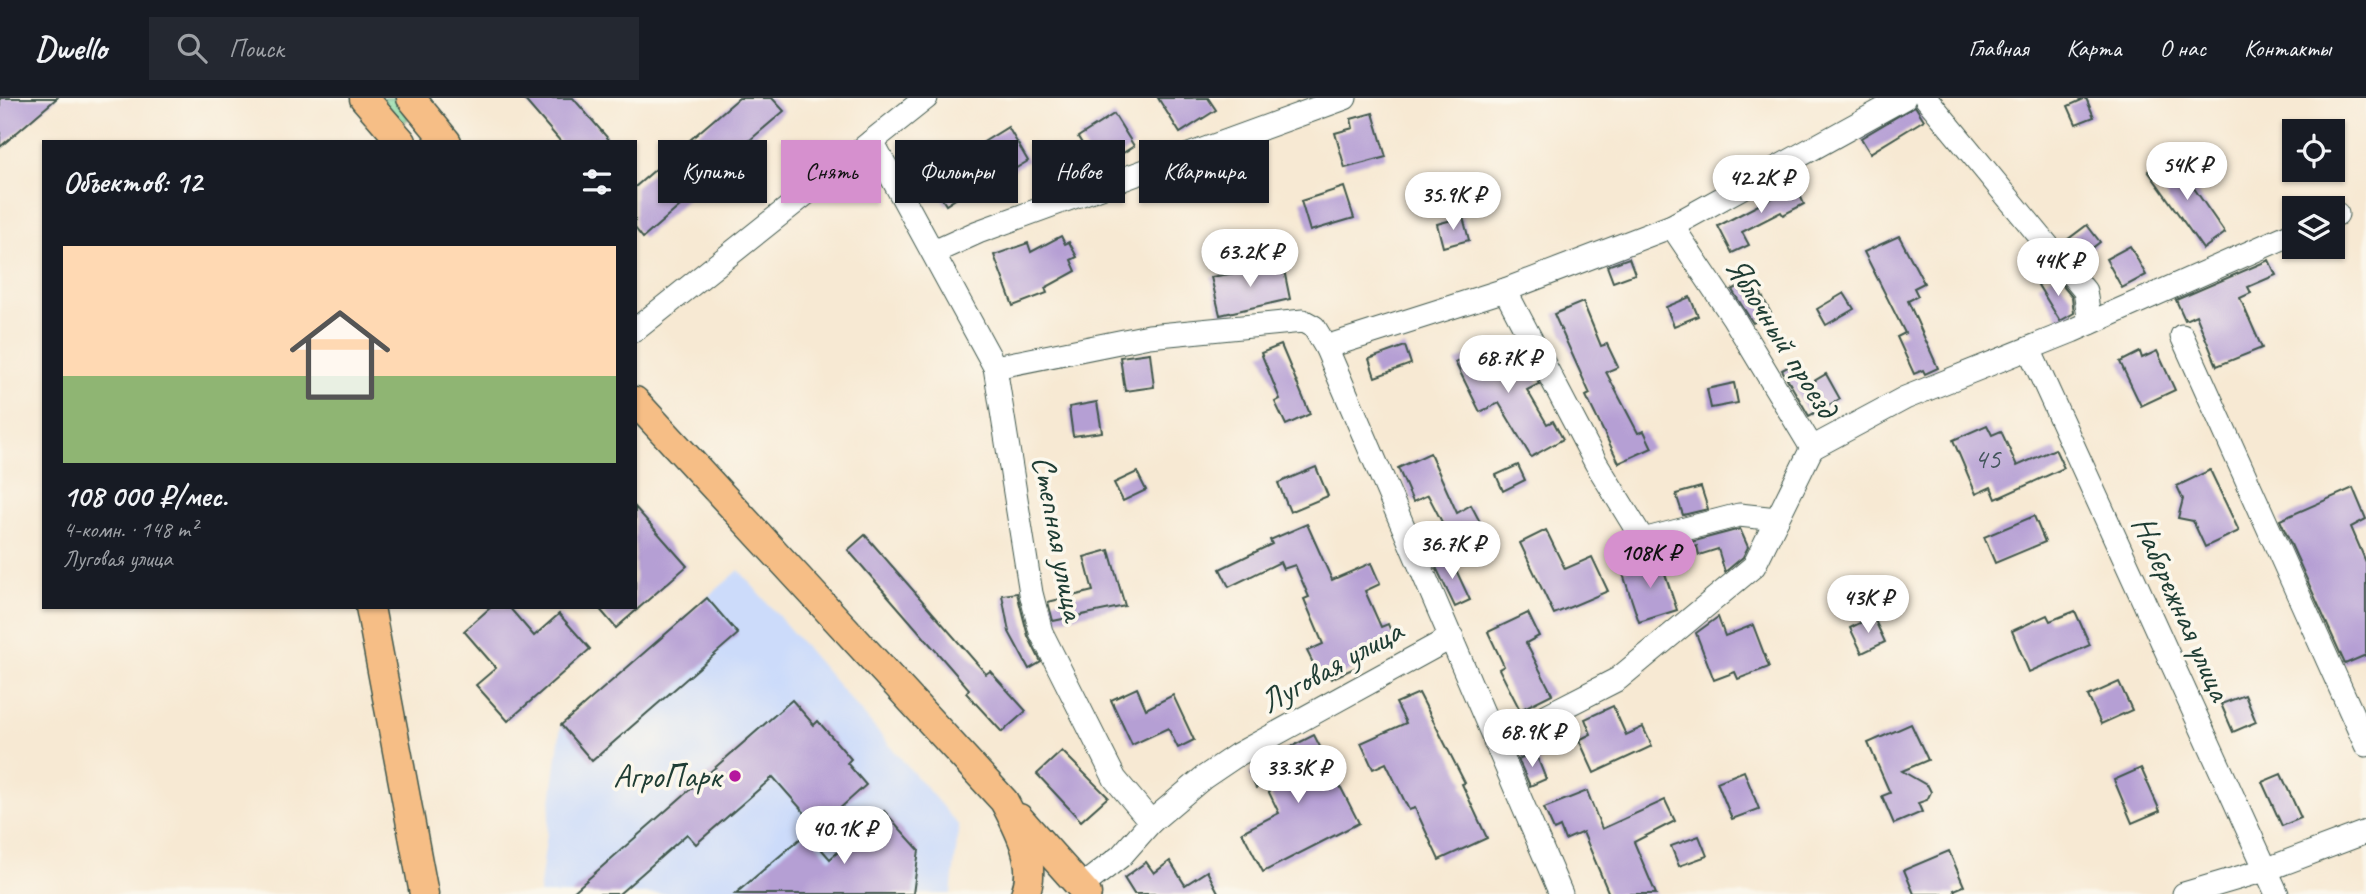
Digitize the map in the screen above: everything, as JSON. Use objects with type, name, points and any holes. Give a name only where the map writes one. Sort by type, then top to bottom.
[{"type":"main road","points":[[364,98],[401,140]]},
{"type":"main road","points":[[411,98],[445,140]]},
{"type":"main road","points":[[403,140],[429,119]]},
{"type":"main road","points":[[637,391],[688,457]]},
{"type":"main road","points":[[637,403],[1085,890]]},
{"type":"main road","points":[[370,609],[424,894]]},
{"type":"main road","points":[[1004,801],[1021,834],[1028,861],[1030,882],[1025,894]]},
{"type":"street","points":[[874,140],[926,98]]},
{"type":"street","points":[[934,252],[978,232],[1345,98]]},
{"type":"street","points":[[1326,347],[1505,290],[1672,226],[1904,98]]},
{"type":"street","points":[[1926,98],[2085,291],[2090,323]]},
{"type":"street","name":"Степная улица","points":[[881,156],[995,367],[1031,593],[1041,632],[1115,779],[1151,822]]},
{"type":"street","points":[[637,328],[795,203]]},
{"type":"street","name":"Яблочный проезд","points":[[1672,226],[1733,317],[1812,448]]},
{"type":"street","points":[[1495,741],[1618,678],[1754,566],[1812,448],[1905,398],[2029,349],[2282,238]]},
{"type":"street","points":[[1505,290],[1596,463],[1643,540],[1739,514],[1777,520]]},
{"type":"street","points":[[995,367],[1149,336],[1303,321],[1314,327],[1326,347],[1561,894]]},
{"type":"street","points":[[2182,336],[2366,745]]},
{"type":"street","name":"Набережная улица","points":[[2029,349],[2277,894]]},
{"type":"street","name":"Луговая улица","points":[[1085,890],[1121,856],[1151,822],[1203,778],[1237,755],[1452,637]]},
{"type":"street","points":[[2183,894],[2265,870],[2366,832]]},
{"type":"shaded area","name":"АгроПарк","points":[[739,570],[959,826],[951,894],[539,894],[561,725]]},
{"type":"green space","points":[[378,98],[398,98],[409,118],[403,123]]},
{"type":"building","points":[[0,98],[57,98],[0,147]]},
{"type":"building","points":[[523,98],[573,98],[609,140],[559,140]]},
{"type":"building","points":[[739,98],[772,98],[784,111],[750,140],[690,140]]},
{"type":"building","points":[[1158,98],[1208,98],[1216,110],[1180,133]]},
{"type":"building","points":[[2086,98],[2094,117],[2076,124],[2068,106]]},
{"type":"building","points":[[1915,106],[1924,120],[1870,153],[1861,138]]},
{"type":"building","points":[[1373,113],[1386,157],[1345,168],[1335,133],[1353,128],[1351,119]]},
{"type":"building","points":[[1114,114],[1134,146],[1125,152],[1125,140],[1080,140],[1078,137]]},
{"type":"building","points":[[1008,127],[1016,140],[987,140]]},
{"type":"building","points":[[1018,144],[1028,161],[1018,167]]},
{"type":"building","points":[[2171,155],[2225,233],[2203,249],[2148,171]]},
{"type":"building","points":[[658,167],[658,203],[683,203],[643,238],[637,230],[637,185]]},
{"type":"building","points":[[1793,180],[1804,204],[1783,215],[1781,212],[1742,232],[1749,245],[1732,253],[1718,226],[1774,197],[1771,191]]},
{"type":"building","points":[[1344,187],[1354,218],[1310,231],[1301,201]]},
{"type":"building","points":[[1463,217],[1469,240],[1443,247],[1437,224]]},
{"type":"building","points":[[2087,225],[2100,242],[2077,260],[2063,243]]},
{"type":"building","points":[[1061,236],[1065,244],[1069,242],[1077,257],[1071,260],[1076,271],[1045,288],[1047,293],[1013,306],[994,255],[1028,243],[1031,252]]},
{"type":"building","points":[[1899,236],[1924,283],[1914,288],[1918,296],[1908,301],[1938,368],[1925,374],[1923,370],[1914,374],[1897,337],[1905,333],[1864,252]]},
{"type":"building","points":[[2130,246],[2146,275],[2122,288],[2106,259]]},
{"type":"building","points":[[1629,258],[1635,274],[1613,282],[1607,266]]},
{"type":"building","points":[[2269,260],[2276,275],[2248,287],[2251,293],[2240,298],[2262,348],[2217,366],[2196,315],[2185,320],[2176,300]]},
{"type":"building","points":[[1283,265],[1290,299],[1220,315],[1211,277]]},
{"type":"building","points":[[2054,275],[2072,297],[2074,313],[2060,321],[2038,285]]},
{"type":"building","points":[[1753,279],[1771,313],[1753,323],[1732,290]]},
{"type":"building","points":[[1844,293],[1854,309],[1826,325],[1817,309]]},
{"type":"building","points":[[1690,297],[1698,316],[1674,326],[1666,307]]},
{"type":"building","points":[[1583,302],[1601,346],[1607,344],[1618,367],[1606,372],[1638,433],[1644,431],[1652,448],[1619,463],[1586,396],[1590,394],[1554,314]]},
{"type":"building","points":[[1497,341],[1510,367],[1526,359],[1539,384],[1527,390],[1547,424],[1553,421],[1563,439],[1531,457],[1499,403],[1480,412],[1455,362]]},
{"type":"building","points":[[1281,345],[1310,414],[1286,425],[1275,402],[1280,399],[1261,353]]},
{"type":"building","points":[[1405,346],[1411,364],[1375,377],[1369,359]]},
{"type":"building","points":[[2157,351],[2175,390],[2141,406],[2120,362],[2140,352],[2142,358]]},
{"type":"building","points":[[1150,353],[1154,387],[1125,391],[1120,357]]},
{"type":"building","points":[[1797,362],[1809,384],[1826,374],[1840,399],[1809,416],[1782,370]]},
{"type":"building","points":[[1734,383],[1738,403],[1711,408],[1707,389]]},
{"type":"building","points":[[1097,402],[1102,432],[1073,436],[1069,407]]},
{"type":"building","points":[[1987,425],[1992,435],[2001,431],[2017,466],[2055,449],[2064,468],[1996,499],[1991,487],[1976,494],[1953,440]]},
{"type":"building","points":[[1430,453],[1457,513],[1471,505],[1490,541],[1460,557],[1428,495],[1413,502],[1398,468]]},
{"type":"building","points":[[1518,465],[1525,480],[1503,491],[1496,475]]},
{"type":"building","points":[[1316,467],[1328,496],[1290,512],[1278,483]]},
{"type":"building","points":[[2210,470],[2239,531],[2205,547],[2193,521],[2178,518],[2183,499],[2177,486]]},
{"type":"building","points":[[1137,472],[1146,490],[1123,501],[1114,483]]},
{"type":"building","points":[[1701,487],[1708,509],[1683,515],[1676,494]]},
{"type":"building","points":[[2353,488],[2366,519],[2351,527],[2366,562],[2366,655],[2345,664],[2280,520]]},
{"type":"building","points":[[637,509],[687,566],[616,628],[600,609],[637,609]]},
{"type":"building","points":[[2034,516],[2045,542],[1995,563],[1984,537]]},
{"type":"building","points":[[1307,524],[1332,580],[1371,563],[1380,584],[1365,591],[1381,627],[1388,624],[1394,639],[1358,656],[1361,665],[1331,679],[1326,669],[1318,673],[1307,651],[1323,644],[1304,599],[1309,597],[1295,565],[1283,569],[1280,562],[1229,587],[1220,569],[1272,544],[1270,540]]},
{"type":"building","points":[[1740,529],[1748,547],[1743,557],[1725,572],[1718,549],[1699,555],[1697,546],[1693,547],[1691,542]]},
{"type":"building","points":[[1546,530],[1565,569],[1592,557],[1608,591],[1554,614],[1520,543]]},
{"type":"building","points":[[865,535],[986,674],[990,671],[1026,711],[1002,732],[966,693],[969,689],[848,550]]},
{"type":"building","points":[[1109,550],[1125,606],[1053,621],[1048,602],[1093,591],[1084,557]]},
{"type":"building","points":[[1449,555],[1470,600],[1455,607],[1434,563]]},
{"type":"building","points":[[1660,559],[1677,610],[1639,622],[1622,571]]},
{"type":"building","points":[[1017,593],[1028,636],[1041,662],[1029,669],[1009,632],[1002,595]]},
{"type":"building","points":[[707,598],[738,634],[592,761],[561,725]]},
{"type":"building","points":[[489,609],[511,609],[534,636],[559,614],[590,649],[508,721],[476,685],[496,668],[464,631]]},
{"type":"building","points":[[2075,611],[2090,645],[2029,672],[2012,631],[2047,615],[2050,621]]},
{"type":"building","points":[[1528,613],[1539,636],[1526,643],[1552,694],[1520,710],[1499,669],[1504,666],[1488,632]]},
{"type":"building","points":[[1873,616],[1885,642],[1862,653],[1850,628]]},
{"type":"building","points":[[1718,617],[1725,636],[1753,625],[1769,667],[1738,679],[1735,672],[1714,680],[1696,633]]},
{"type":"building","points":[[2119,682],[2132,710],[2101,724],[2088,696]]},
{"type":"building","points":[[1137,688],[1146,709],[1173,695],[1194,740],[1178,748],[1168,728],[1132,745],[1111,700]]},
{"type":"building","points":[[1419,693],[1465,783],[1462,784],[1487,838],[1439,860],[1415,808],[1409,810],[1386,763],[1373,769],[1361,743],[1406,723],[1396,703]]},
{"type":"building","points":[[2245,695],[2256,722],[2233,732],[2221,704]]},
{"type":"building","points":[[792,700],[814,725],[818,721],[851,759],[847,763],[866,785],[818,828],[773,777],[696,844],[687,834],[619,894],[571,894]]},
{"type":"building","points":[[1613,706],[1626,735],[1643,727],[1652,746],[1594,773],[1579,740],[1591,734],[1585,719]]},
{"type":"building","points":[[1911,724],[1928,760],[1902,771],[1928,786],[1931,792],[1927,800],[1918,803],[1922,812],[1894,824],[1882,796],[1890,793],[1868,743]]},
{"type":"building","points":[[1314,735],[1359,823],[1263,872],[1242,832],[1279,813],[1265,784],[1256,788],[1249,773],[1267,764],[1265,760]]},
{"type":"building","points":[[1062,751],[1108,797],[1081,821],[1037,774]]},
{"type":"building","points":[[1535,752],[1546,779],[1530,786],[1518,759]]},
{"type":"building","points":[[2141,768],[2160,811],[2132,823],[2114,780]]},
{"type":"building","points":[[1744,771],[1759,809],[1732,819],[1717,782]]},
{"type":"building","points":[[2281,774],[2301,818],[2282,826],[2262,782]]},
{"type":"building","points":[[1587,791],[1602,829],[1665,800],[1675,821],[1634,842],[1656,894],[1609,894],[1583,832],[1565,840],[1560,827],[1554,830],[1544,808]]},
{"type":"building","points":[[884,811],[919,850],[913,894],[735,894],[807,833],[830,859]]},
{"type":"building","points":[[1699,836],[1707,856],[1679,866],[1671,846]]},
{"type":"building","points":[[1949,851],[1964,886],[1954,890],[1956,894],[1914,894],[1904,870]]},
{"type":"building","points":[[1170,861],[1185,885],[1207,871],[1219,894],[1134,894],[1124,878],[1146,862],[1154,873]]},
{"type":"place","name":"АгроПарк","points":[[735,776]]}]
